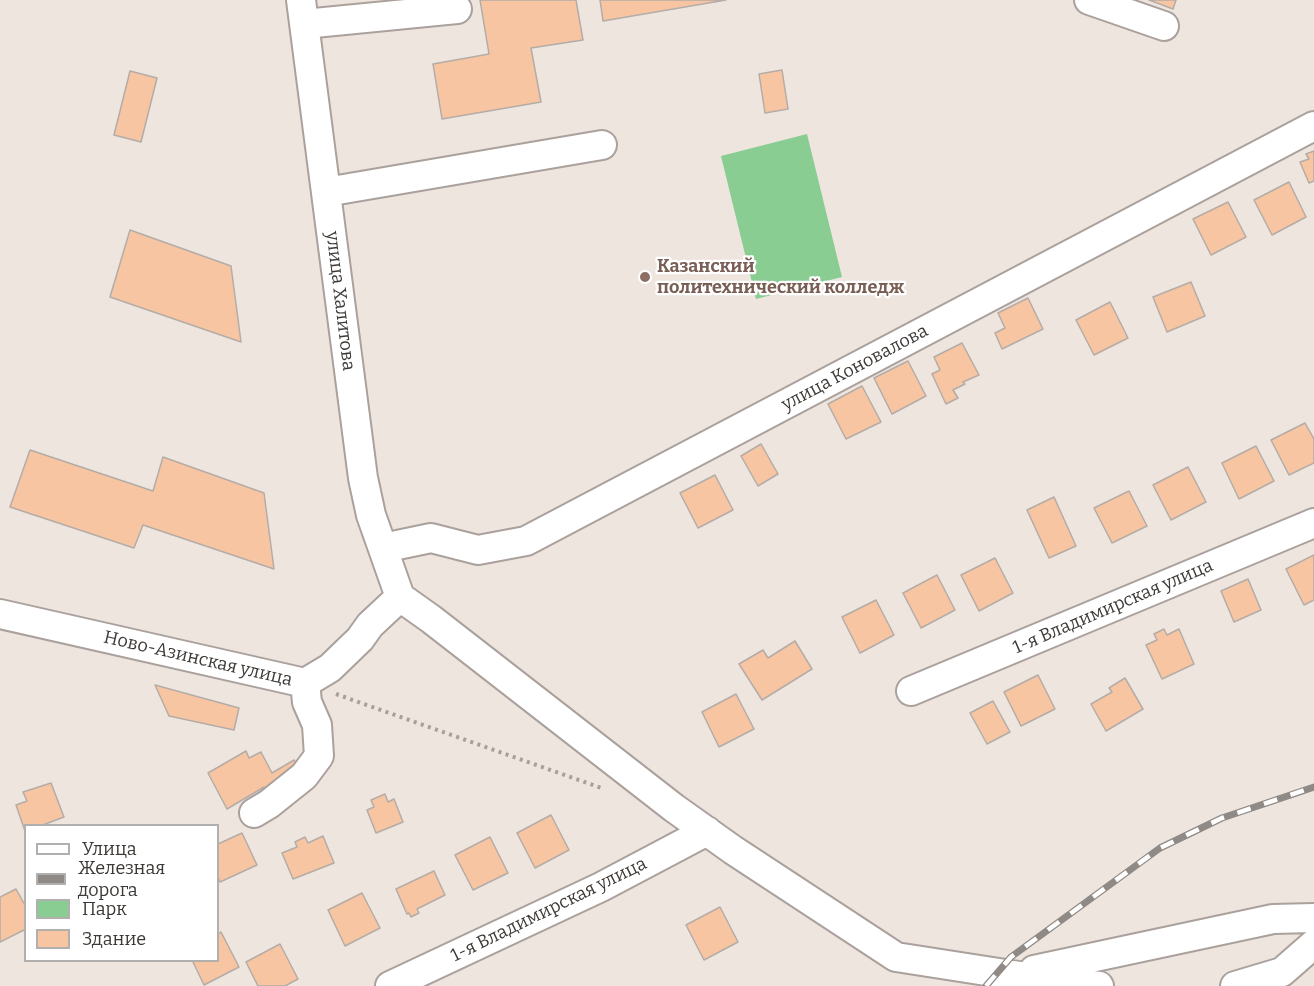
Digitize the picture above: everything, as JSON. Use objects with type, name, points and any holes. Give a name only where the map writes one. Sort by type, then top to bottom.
[{"type":"street","points":[[1089,0],[1164,26]]},
{"type":"street","points":[[302,12],[457,9]]},
{"type":"street","name":"улица Халитова","points":[[302,12],[363,478],[372,515],[400,597]]},
{"type":"street","name":"улица Коновалова","points":[[383,548],[431,538],[478,550],[526,541],[1314,126]]},
{"type":"street","points":[[326,192],[602,145]]},
{"type":"street","name":"1-я Владимирская улица","points":[[911,691],[1314,523]]},
{"type":"street","points":[[400,597],[674,808],[733,850],[897,957],[1015,981],[1099,986]]},
{"type":"street","name":"Ново-Азинская улица","points":[[0,614],[305,683],[330,668],[400,597]]},
{"type":"street","points":[[254,813],[304,776],[319,756],[317,725],[307,702],[305,683]]},
{"type":"street","name":"1-я Владимирская улица","points":[[390,986],[601,886],[707,831]]},
{"type":"street","points":[[1015,981],[1273,919],[1314,918]]},
{"type":"street","points":[[1235,986],[1282,972],[1314,944]]},
{"type":"path","points":[[305,683],[606,790]]},
{"type":"green space","points":[[807,134],[842,277],[756,299],[721,156]]},
{"type":"building","points":[[480,0],[576,0],[583,40],[531,48],[541,102],[442,119],[433,64],[489,54]]},
{"type":"building","points":[[600,0],[726,0],[603,21]]},
{"type":"building","points":[[1149,0],[1176,0],[1173,9]]},
{"type":"building","points":[[782,70],[788,109],[765,113],[759,74]]},
{"type":"building","points":[[130,71],[157,78],[141,142],[114,135]]},
{"type":"building","points":[[1314,151],[1314,181],[1309,183],[1300,162],[1309,159],[1306,154]]},
{"type":"building","points":[[1289,182],[1306,217],[1272,235],[1254,200]]},
{"type":"building","points":[[1228,202],[1246,237],[1211,255],[1193,219]]},
{"type":"building","points":[[130,230],[231,266],[241,342],[110,297]]},
{"type":"building","points":[[1191,282],[1205,316],[1167,332],[1153,297]]},
{"type":"building","points":[[1028,298],[1043,329],[1002,349],[995,333],[1005,328],[998,313]]},
{"type":"building","points":[[1110,302],[1128,338],[1094,355],[1076,320]]},
{"type":"building","points":[[962,343],[979,375],[963,382],[965,384],[953,390],[958,398],[946,404],[932,374],[940,370],[934,357]]},
{"type":"building","points":[[908,361],[926,396],[892,414],[874,378]]},
{"type":"building","points":[[862,386],[881,422],[846,439],[828,404]]},
{"type":"building","points":[[1305,423],[1314,439],[1314,463],[1289,475],[1271,440]]},
{"type":"building","points":[[761,444],[778,474],[758,486],[741,456]]},
{"type":"building","points":[[1256,446],[1274,481],[1239,499],[1222,463]]},
{"type":"building","points":[[30,450],[153,491],[163,457],[264,493],[274,569],[143,525],[134,548],[10,507]]},
{"type":"building","points":[[1188,467],[1206,502],[1171,520],[1153,485]]},
{"type":"building","points":[[715,475],[733,510],[698,528],[680,493]]},
{"type":"building","points":[[1129,491],[1147,526],[1112,543],[1094,508]]},
{"type":"building","points":[[1054,497],[1076,546],[1049,558],[1027,510]]},
{"type":"building","points":[[1314,555],[1314,600],[1304,605],[1286,569]]},
{"type":"building","points":[[995,558],[1013,593],[979,611],[961,575]]},
{"type":"building","points":[[937,575],[955,610],[921,628],[903,593]]},
{"type":"building","points":[[1248,579],[1261,610],[1234,622],[1221,591]]},
{"type":"building","points":[[876,600],[894,635],[860,653],[842,617]]},
{"type":"building","points":[[1164,629],[1167,635],[1179,629],[1194,664],[1162,679],[1146,645],[1157,640],[1154,634]]},
{"type":"building","points":[[795,641],[812,669],[762,700],[739,664],[763,650],[768,658]]},
{"type":"building","points":[[1038,675],[1055,709],[1021,726],[1004,692]]},
{"type":"building","points":[[1125,678],[1143,709],[1106,731],[1091,704],[1112,692],[1109,688]]},
{"type":"building","points":[[155,685],[239,708],[234,730],[169,716]]},
{"type":"building","points":[[736,694],[754,729],[719,747],[702,712]]},
{"type":"building","points":[[993,701],[1010,732],[987,744],[970,713]]},
{"type":"building","points":[[246,751],[249,758],[261,752],[272,773],[294,760],[301,773],[267,793],[264,787],[227,809],[208,773]]},
{"type":"building","points":[[51,783],[64,817],[45,824],[24,824],[24,828],[16,805],[27,801],[23,792]]},
{"type":"building","points":[[385,794],[388,802],[394,799],[403,822],[376,833],[367,810],[374,807],[371,800]]},
{"type":"building","points":[[551,815],[569,850],[535,868],[517,833]]},
{"type":"building","points":[[242,833],[257,865],[220,882],[219,844]]},
{"type":"building","points":[[323,836],[334,863],[293,879],[282,853],[297,847],[295,842],[305,837],[308,843]]},
{"type":"building","points":[[490,837],[508,873],[473,890],[455,855]]},
{"type":"building","points":[[434,871],[445,895],[417,909],[419,913],[411,917],[409,913],[407,914],[396,889]]},
{"type":"building","points":[[16,889],[24,903],[24,930],[0,942],[0,897]]},
{"type":"building","points":[[362,893],[380,928],[345,946],[328,910]]},
{"type":"building","points":[[720,907],[738,942],[704,960],[686,925]]},
{"type":"building","points":[[221,932],[239,967],[204,985],[193,962],[219,962],[219,933]]},
{"type":"building","points":[[280,944],[298,979],[285,986],[258,986],[246,962]]},
{"type":"railway","points":[[986,986],[1011,957],[1160,848],[1222,818],[1314,787]]},
{"type":"place","name":"Казанский политехнический колледж","points":[[645,277]]}]
